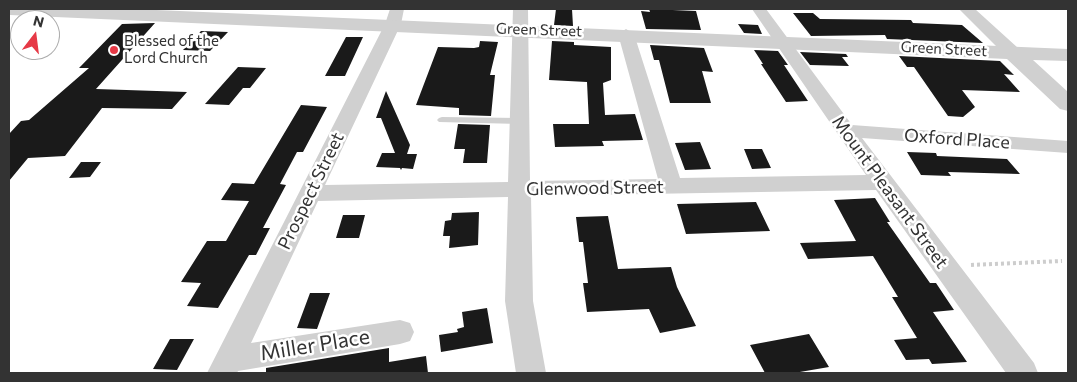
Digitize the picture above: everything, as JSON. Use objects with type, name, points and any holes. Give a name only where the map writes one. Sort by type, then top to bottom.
[{"type":"street","name":"Green Street","points":[[10,9],[520,19],[626,34],[1068,55]]},
{"type":"street","name":"Mount Pleasant Street","points":[[759,9],[943,267],[1023,373]]},
{"type":"street","points":[[966,9],[1068,104]]},
{"type":"street","name":"Prospect Street","points":[[226,366],[395,16]]},
{"type":"street","points":[[520,19],[520,313],[531,373]]},
{"type":"street","points":[[626,34],[670,186]]},
{"type":"street","name":"Oxford Place","points":[[845,131],[1068,147]]},
{"type":"street","name":"Glenwood Street","points":[[309,194],[882,182]]},
{"type":"street","name":"Miller Place","points":[[226,366],[400,332]]},
{"type":"lane","points":[[442,120],[520,121]]},
{"type":"path","points":[[943,267],[1062,261]]},
{"type":"building","points":[[556,9],[572,9],[573,26],[554,25]]},
{"type":"building","points":[[649,9],[696,11],[701,30],[646,29],[641,11],[650,12]]},
{"type":"building","points":[[793,13],[813,13],[820,19],[911,20],[913,23],[962,25],[983,43],[887,39],[885,35],[811,36]]},
{"type":"building","points":[[155,23],[96,89],[187,92],[172,109],[102,108],[65,156],[28,158],[9,181],[9,134],[21,121],[29,120],[89,68],[79,68],[122,24]]},
{"type":"building","points":[[738,24],[758,25],[762,34],[744,33]]},
{"type":"building","points":[[201,31],[228,32],[210,51],[183,50]]},
{"type":"building","points":[[346,37],[363,37],[345,76],[325,76]]},
{"type":"building","points":[[480,41],[498,42],[490,75],[495,75],[491,116],[459,115],[459,108],[416,105],[438,47],[474,48],[479,47]]},
{"type":"building","points":[[552,41],[574,42],[574,45],[611,47],[611,80],[603,83],[605,115],[635,114],[643,140],[602,141],[604,146],[555,147],[553,124],[589,124],[587,82],[549,80]]},
{"type":"building","points":[[650,45],[704,48],[713,72],[702,71],[711,103],[670,103],[659,60],[654,60]]},
{"type":"building","points":[[754,50],[778,51],[788,65],[784,65],[808,101],[786,102]]},
{"type":"building","points":[[800,52],[846,54],[848,57],[842,57],[849,66],[810,65]]},
{"type":"building","points":[[899,56],[1000,61],[1014,75],[1004,74],[1020,92],[962,90],[975,107],[963,117],[948,116],[914,67],[907,67]]},
{"type":"building","points":[[238,67],[266,68],[250,88],[243,88],[229,105],[205,104]]},
{"type":"building","points":[[386,91],[410,145],[407,154],[417,154],[413,169],[402,168],[401,170],[400,168],[376,167],[382,153],[395,153],[381,118],[376,118]]},
{"type":"building","points":[[301,105],[327,107],[303,152],[297,152],[280,184],[286,185],[263,228],[270,228],[256,255],[249,255],[218,308],[187,306],[201,283],[181,282],[207,241],[226,241],[249,201],[221,200],[232,183],[254,184]]},
{"type":"building","points":[[458,124],[490,125],[487,163],[463,163],[465,149],[454,149]]},
{"type":"building","points":[[700,142],[711,169],[685,170],[675,143]]},
{"type":"building","points":[[744,149],[762,149],[771,168],[752,169]]},
{"type":"building","points":[[907,152],[936,153],[937,156],[1007,159],[1020,174],[948,172],[951,176],[921,175]]},
{"type":"building","points":[[81,162],[101,162],[90,177],[69,178]]},
{"type":"building","points":[[875,198],[890,222],[887,222],[930,283],[936,283],[954,310],[933,312],[967,362],[932,364],[929,359],[906,360],[894,340],[917,338],[892,297],[898,297],[873,256],[808,259],[800,243],[856,241],[834,200]]},
{"type":"building","points":[[756,202],[770,231],[686,234],[677,204]]},
{"type":"building","points":[[479,212],[478,245],[449,248],[450,236],[443,236],[445,221],[451,220],[452,213]]},
{"type":"building","points":[[343,215],[365,215],[359,238],[336,238]]},
{"type":"building","points":[[608,216],[618,269],[671,267],[677,287],[696,326],[660,333],[649,309],[587,312],[583,283],[588,283],[583,242],[579,242],[576,217]]},
{"type":"building","points":[[310,293],[330,293],[317,329],[297,328]]},
{"type":"building","points":[[487,308],[493,343],[441,352],[439,335],[458,332],[457,329],[464,327],[462,312]]},
{"type":"building","points":[[809,334],[829,367],[794,373],[765,373],[750,345]]},
{"type":"building","points":[[170,339],[194,339],[177,370],[153,369]]},
{"type":"building","points":[[389,348],[389,362],[426,356],[428,373],[266,373],[266,368]]},
{"type":"place","name":"Blessed of the Lord Church","points":[[114,50]]}]
